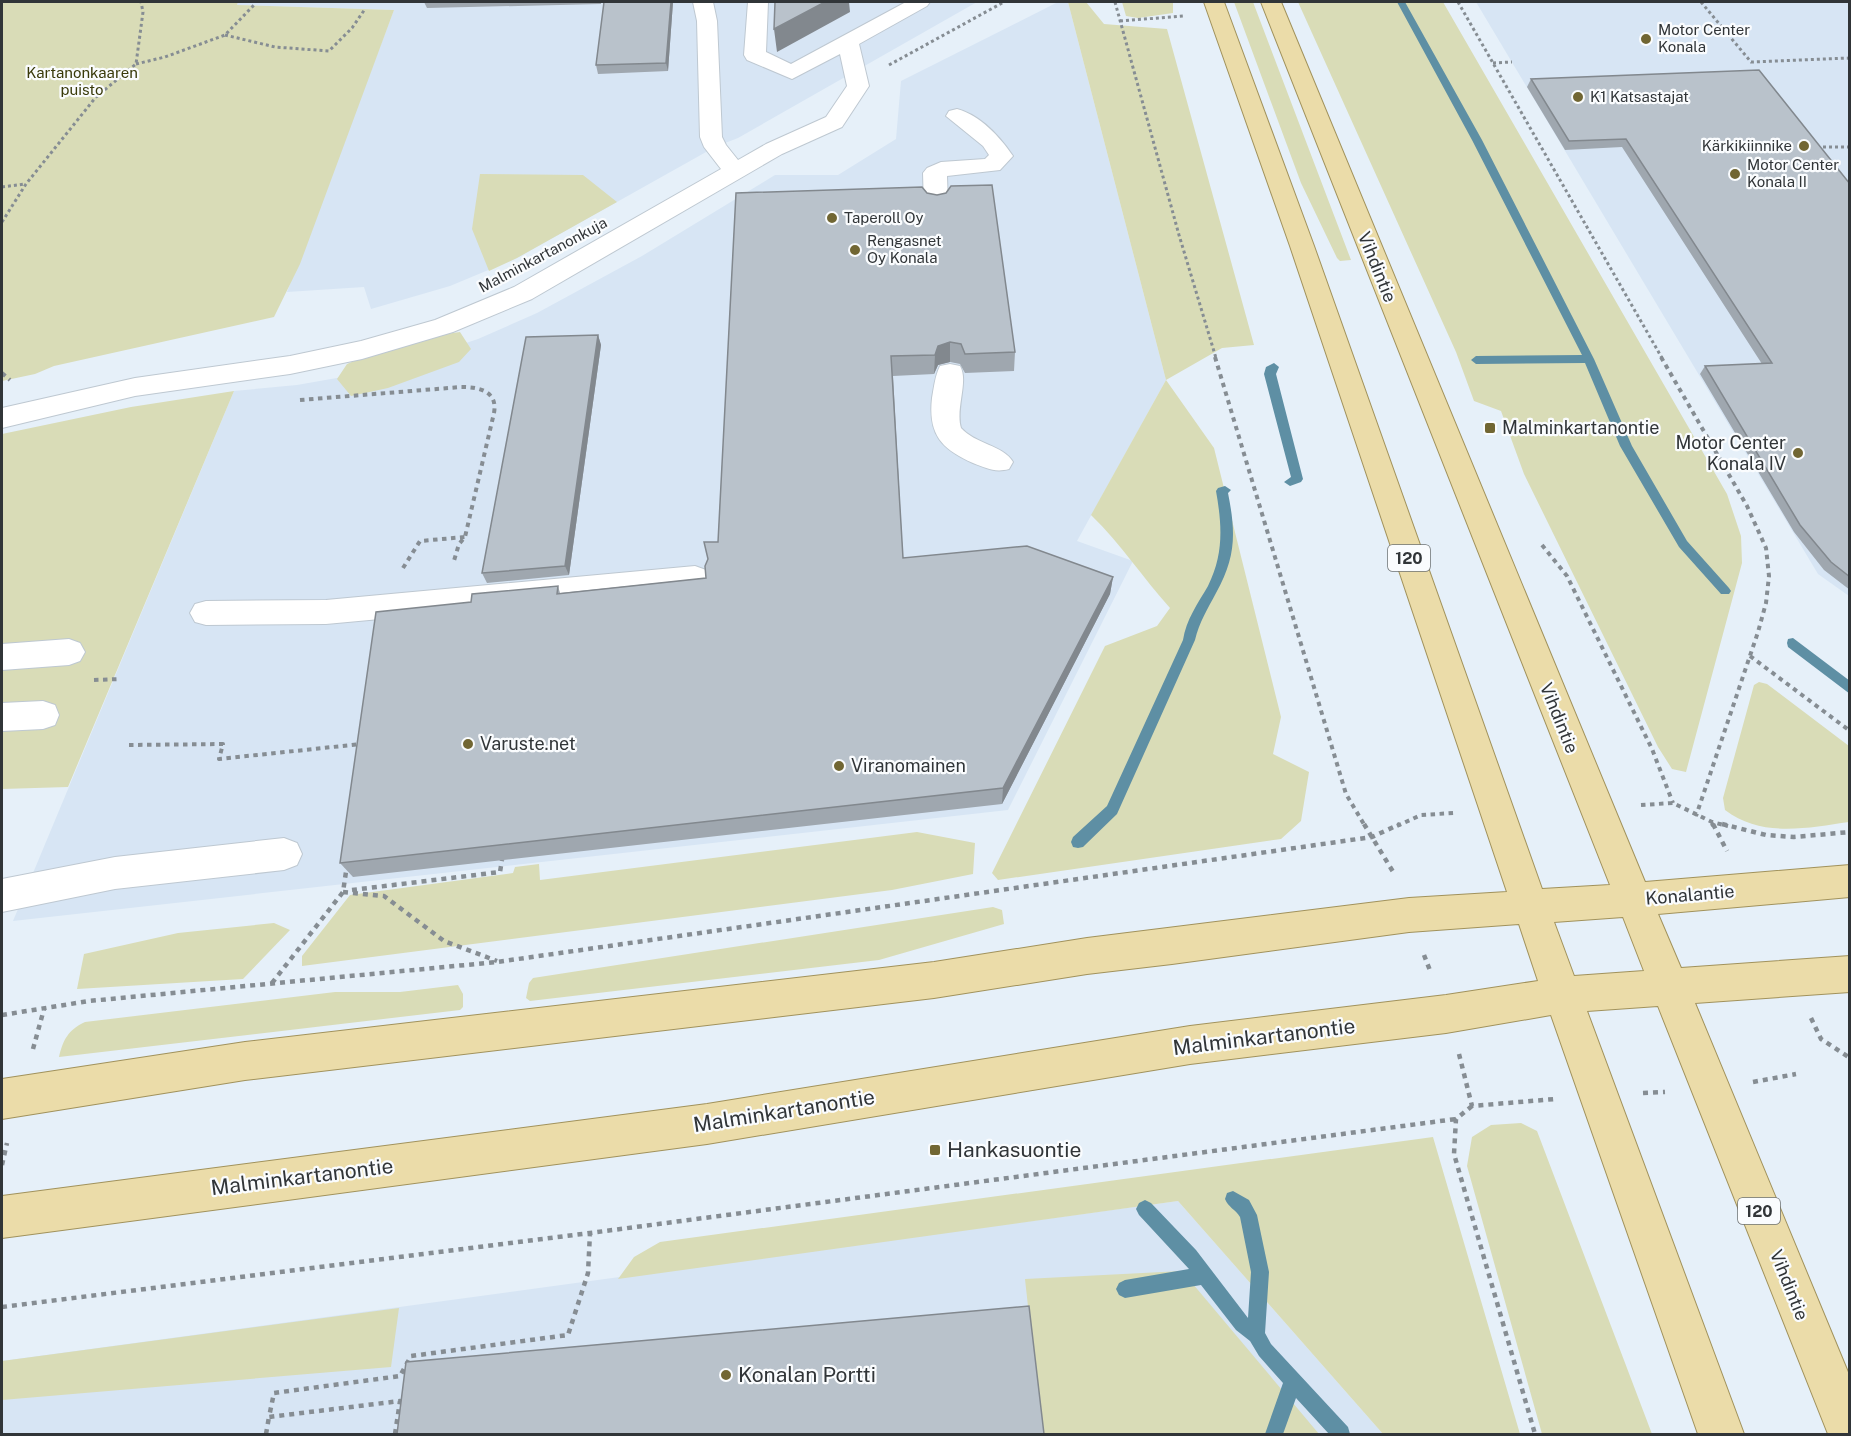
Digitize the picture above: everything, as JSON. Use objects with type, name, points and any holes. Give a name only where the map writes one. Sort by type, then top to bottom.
[{"type":"main road","name":"120","points":[[1214,2],[1302,246],[1496,810],[1721,1434]]},
{"type":"main road","name":"Vihdintie","points":[[1271,2],[1668,989],[1850,1433]]},
{"type":"main road","name":"Konalantie","points":[[1531,905],[1632,900],[1850,881]]},
{"type":"main road","points":[[2,1099],[245,1061],[934,980],[1087,956],[1172,947],[1409,915],[1531,905]]},
{"type":"main road","points":[[1564,995],[1850,974]]},
{"type":"main road","name":"Malminkartanontie","points":[[2,1216],[707,1124],[1170,1048],[1446,1014],[1564,995]]},
{"type":"street","points":[[703,2],[707,21],[711,136],[715,147],[735,171]]},
{"type":"street","points":[[758,2],[755,55],[792,72],[920,2]]},
{"type":"street","points":[[848,41],[855,70],[855,81]]},
{"type":"street","name":"Malminkartanonkuja","points":[[2,418],[135,387],[259,369],[362,350],[404,339],[487,309],[561,272],[774,149],[834,122],[858,86],[855,81]]},
{"type":"street","points":[[936,206],[935,173],[940,169],[992,165],[1001,156],[992,142],[957,116]]},
{"type":"street","points":[[950,374],[943,412],[949,435],[964,448],[999,462]]},
{"type":"street","points":[[206,612],[326,612],[695,578]]},
{"type":"street","points":[[2,657],[69,652]]},
{"type":"street","points":[[2,717],[43,715]]},
{"type":"street","points":[[2,896],[114,873],[284,854]]},
{"type":"path","points":[[136,64],[143,12],[141,2]]},
{"type":"path","points":[[855,81],[877,72],[1004,2]]},
{"type":"path","points":[[1115,2],[1182,247],[1346,794],[1393,869]]},
{"type":"path","points":[[1458,2],[1747,506],[1766,548],[1769,576],[1766,603],[1696,816]]},
{"type":"path","points":[[1701,2],[1758,72]]},
{"type":"path","points":[[2,222],[26,184],[96,97],[136,64],[165,57],[225,35],[254,5]]},
{"type":"path","points":[[225,35],[275,47],[329,51],[352,28],[365,9]]},
{"type":"path","points":[[1120,21],[1184,16]]},
{"type":"path","points":[[1751,62],[1850,58]]},
{"type":"path","points":[[1493,63],[1512,62]]},
{"type":"path","points":[[1822,156],[1816,147],[1850,147]]},
{"type":"path","points":[[2,187],[26,184]]},
{"type":"path","points":[[259,369],[262,392],[273,400],[461,387],[484,389],[494,399],[495,406],[465,537],[459,544],[450,576],[433,602]]},
{"type":"path","points":[[385,607],[397,579],[420,541],[465,537]]},
{"type":"path","points":[[1542,545],[1567,576],[1652,749],[1673,803]]},
{"type":"path","points":[[1750,656],[1850,731]]},
{"type":"path","points":[[94,680],[118,679]]},
{"type":"path","points":[[129,745],[224,744],[219,759],[364,744]]},
{"type":"path","points":[[1595,807],[1673,803],[1696,816],[1766,836],[1794,837],[1850,832]]},
{"type":"path","points":[[2,1015],[89,1001],[497,962],[1372,837],[1421,815],[1496,810]]},
{"type":"path","points":[[271,984],[343,892],[348,858]]},
{"type":"path","points":[[343,892],[501,872],[502,860]]},
{"type":"path","points":[[343,892],[384,896],[444,941],[497,962]]},
{"type":"path","points":[[1821,1039],[1850,1058]]},
{"type":"path","points":[[2,1307],[590,1233],[1456,1119],[1472,1106],[1598,1095],[1710,1089],[1796,1074]]},
{"type":"path","points":[[1466,1075],[1472,1106]]},
{"type":"path","points":[[1456,1119],[1454,1154],[1536,1434]]},
{"type":"path","points":[[266,1434],[274,1394],[400,1376],[411,1356],[568,1335],[588,1273],[590,1233]]},
{"type":"path","points":[[269,1417],[400,1401],[395,1434]]},
{"type":"shaded area","points":[[238,2],[977,2],[738,138],[715,147],[517,258],[450,286],[371,309],[364,287],[287,292],[394,10],[237,5]]},
{"type":"shaded area","points":[[1058,2],[1068,2],[1166,380],[1077,541],[1133,561],[1008,810],[13,921],[234,391],[297,385],[348,376],[436,353],[478,339],[537,313],[642,256],[775,175],[838,175],[896,139],[901,81]]},
{"type":"shaded area","name":"Motor Center Konala","points":[[1476,2],[1849,3],[1849,596],[1818,574]]},
{"type":"shaded area","points":[[1178,1201],[1383,1434],[2,1434],[2,1361]]},
{"type":"green space","name":"Kartanonkaaren puisto","points":[[2,2],[238,2],[237,5],[394,10],[300,264],[274,317],[54,366],[35,374],[2,381]]},
{"type":"green space","points":[[1068,2],[1086,2],[1104,24],[1167,29],[1254,345],[1222,348],[1166,380]]},
{"type":"green space","points":[[1122,2],[1173,2],[1173,13],[1138,18],[1126,16]]},
{"type":"green space","points":[[1234,2],[1253,2],[1351,260],[1340,261],[1337,258],[1301,183]]},
{"type":"green space","points":[[1298,2],[1443,2],[1727,494],[1741,536],[1742,563],[1686,772],[1672,769],[1658,747],[1524,474],[1501,411],[1474,401],[1456,352]]},
{"type":"green space","points":[[480,174],[583,175],[617,202],[517,258],[489,271],[472,229]]},
{"type":"green space","points":[[460,332],[471,349],[459,362],[388,388],[351,396],[337,379],[347,364],[403,340]]},
{"type":"green space","points":[[1166,380],[1214,448],[1281,717],[1273,754],[1309,772],[1301,821],[1281,839],[998,880],[992,873],[1105,646],[1157,626],[1170,608],[1091,515]]},
{"type":"green space","points":[[234,391],[68,787],[2,789],[2,434],[131,407]]},
{"type":"green space","points":[[1759,682],[1767,684],[1849,746],[1849,822],[1817,827],[1769,828],[1739,819],[1725,810],[1723,798],[1754,685]]},
{"type":"green space","points":[[917,832],[975,843],[973,874],[892,890],[302,966],[302,956],[350,895],[513,873],[515,867],[539,864],[540,880]]},
{"type":"green space","points":[[993,907],[1002,910],[1004,924],[879,960],[530,1001],[526,998],[529,983],[533,978]]},
{"type":"green space","points":[[274,923],[290,930],[243,979],[77,989],[84,954],[178,933]]},
{"type":"green space","points":[[458,985],[463,994],[463,1007],[460,1010],[59,1057],[67,1036],[74,1028],[85,1022],[335,992],[400,992]]},
{"type":"green space","points":[[1521,1123],[1537,1131],[1652,1434],[1542,1434],[1467,1166],[1472,1137],[1491,1125]]},
{"type":"green space","points":[[1433,1137],[1520,1434],[1383,1434],[1178,1201],[618,1279],[634,1257],[660,1242]]},
{"type":"green space","points":[[1182,1271],[1319,1434],[1042,1434],[1025,1279]]},
{"type":"green space","points":[[399,1308],[391,1367],[2,1400],[2,1361]]},
{"type":"building","points":[[604,2],[671,2],[666,63],[596,65]]},
{"type":"building","points":[[775,2],[825,2],[774,29]]},
{"type":"building","points":[[1759,70],[1850,184],[1850,577],[1831,562],[1800,525],[1705,366],[1772,363],[1626,139],[1569,141],[1531,79]]},
{"type":"building","points":[[992,185],[1015,352],[965,354],[961,344],[950,342],[938,346],[935,355],[891,356],[903,558],[1027,546],[1113,577],[1003,788],[340,863],[376,612],[471,602],[472,594],[558,586],[557,594],[706,578],[705,566],[708,559],[704,542],[718,542],[736,193],[922,187],[927,193],[937,195],[946,193],[951,186]]},
{"type":"building","points":[[598,335],[565,566],[482,573],[526,337]]},
{"type":"building","name":"Konalan Portti","points":[[1029,1306],[1044,1434],[397,1434],[406,1362]]},
{"type":"waterway","points":[[1401,2],[1477,140],[1589,359]]},
{"type":"waterway","points":[[1476,360],[1589,359]]},
{"type":"waterway","points":[[1589,359],[1626,446],[1683,544],[1725,591]]},
{"type":"waterway","points":[[1274,367],[1270,370],[1270,374],[1297,479],[1290,482]]},
{"type":"waterway","points":[[1078,842],[1112,810],[1189,640],[1195,620],[1220,572],[1228,536],[1222,491],[1225,490]]},
{"type":"waterway","points":[[1793,643],[1850,689]]},
{"type":"waterway","points":[[1233,1199],[1243,1206],[1248,1215],[1260,1272],[1256,1335]]},
{"type":"waterway","points":[[1145,1209],[1190,1256],[1242,1324],[1256,1335]]},
{"type":"waterway","points":[[1125,1289],[1203,1276]]},
{"type":"waterway","points":[[1256,1335],[1265,1350],[1341,1434]]},
{"type":"waterway","points":[[1274,1434],[1293,1381]]},
{"type":"place","name":"Motor Center Konala","points":[[1646,39]]},
{"type":"place","name":"K1 Katsastajat","points":[[1578,97]]},
{"type":"place","name":"Kärkikiinnike","points":[[1804,146]]},
{"type":"place","name":"Motor Center Konala II","points":[[1735,174]]},
{"type":"place","name":"Taperoll Oy","points":[[832,218]]},
{"type":"place","name":"Rengasnet Oy Konala","points":[[855,250]]},
{"type":"place","name":"Malminkartanontie","points":[[1490,428]]},
{"type":"place","name":"Motor Center Konala IV","points":[[1798,453]]},
{"type":"place","name":"Varuste.net","points":[[468,744]]},
{"type":"place","name":"Viranomainen","points":[[839,766]]},
{"type":"place","name":"Hankasuontie","points":[[935,1150]]},
{"type":"place","name":"Konalan Portti","points":[[726,1375]]}]
